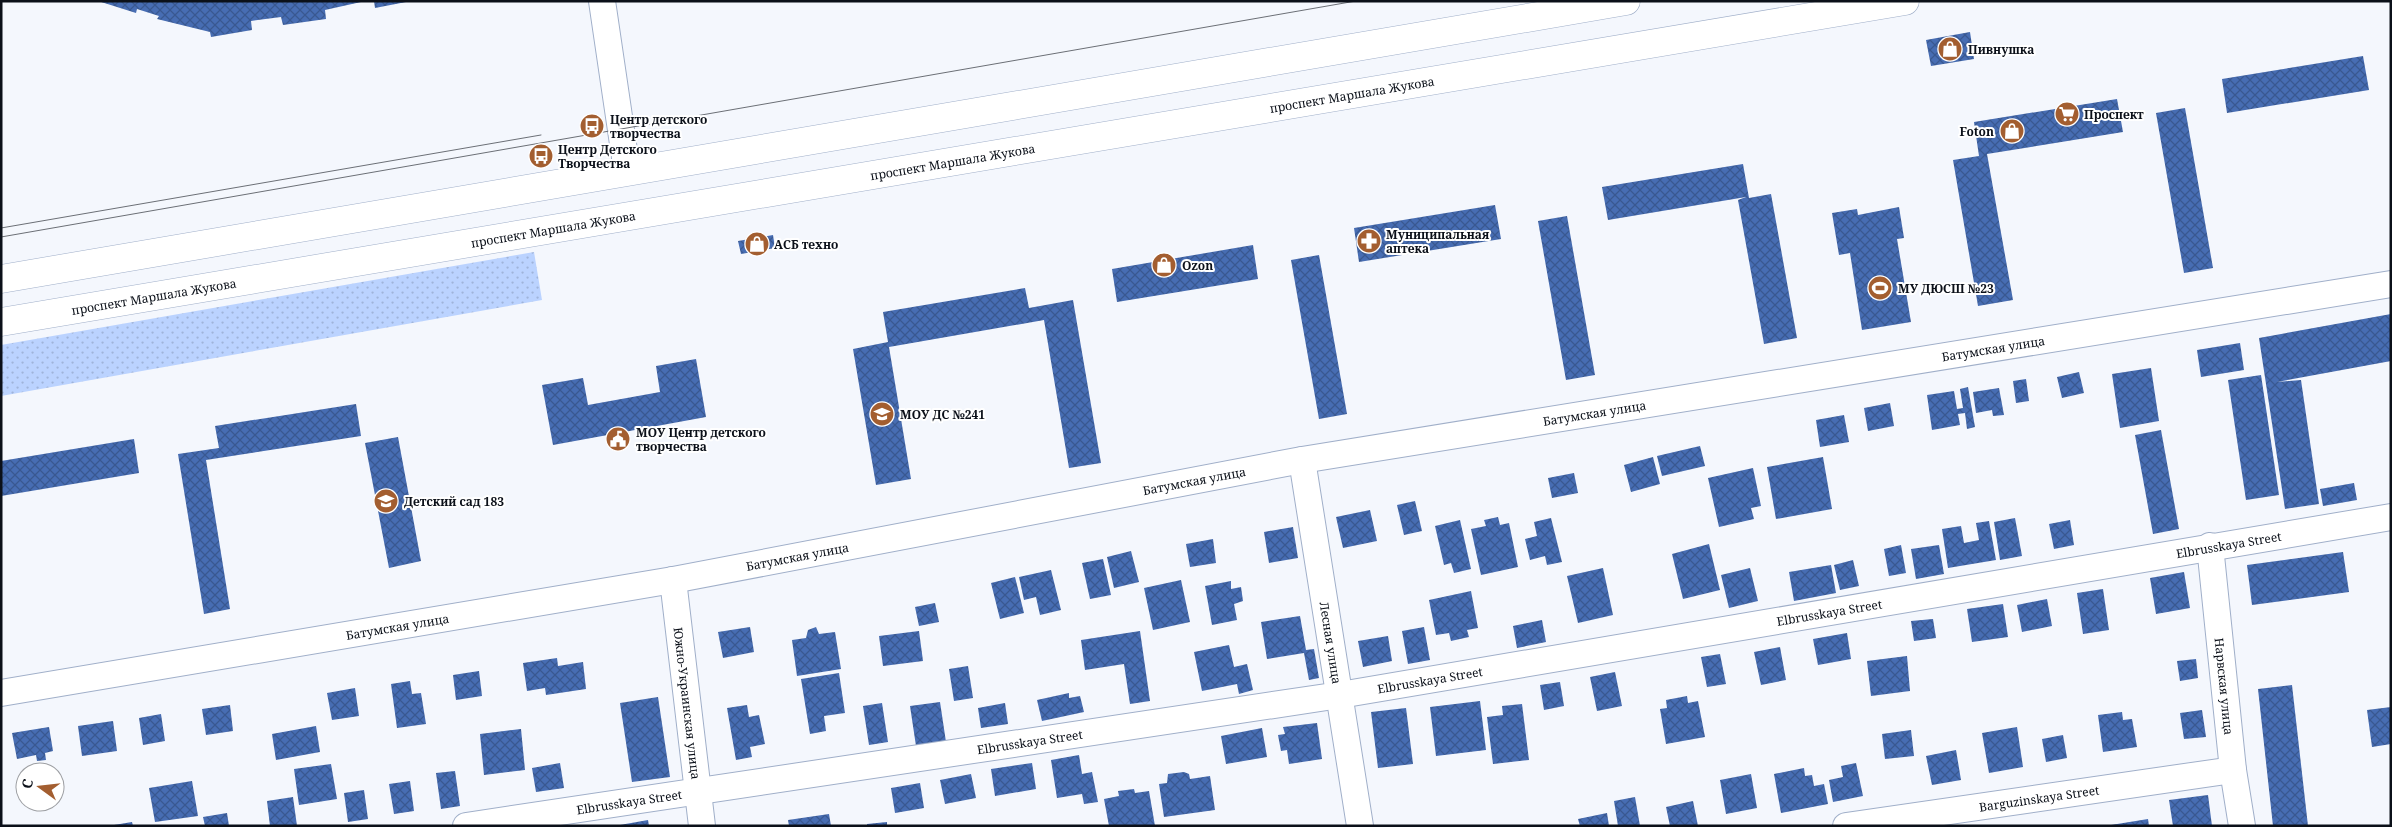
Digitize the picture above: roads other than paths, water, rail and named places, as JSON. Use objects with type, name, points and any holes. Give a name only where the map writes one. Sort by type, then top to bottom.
[{"type":"highway","points":[[1,279],[1557,7],[1626,1]]},
{"type":"highway","name":"проспект Маршала Жукова","points":[[1,322],[1905,1]]},
{"type":"street","points":[[602,1],[627,171]]},
{"type":"street","name":"Батумская улица","points":[[1,693],[673,580],[1302,460],[2391,284]]},
{"type":"street","name":"Лесная улица","points":[[1302,460],[1360,826]]},
{"type":"street","name":"Elbrusskaya Street","points":[[466,826],[1340,695],[2210,546],[2391,517]]},
{"type":"street","name":"Нарвская улица","points":[[2210,546],[2233,770],[2242,826]]},
{"type":"street","name":"Южно-Украинская улица","points":[[673,580],[702,826]]},
{"type":"street","name":"Barguzinskaya Street","points":[[1846,826],[2233,770]]},
{"type":"tram line","points":[[1,237],[1356,1]]},
{"type":"tram line","points":[[1,228],[541,135]]},
{"type":"place","name":"Пивнушка","points":[[1950,49]]},
{"type":"place","name":"Проспект","points":[[2067,114]]},
{"type":"place","name":"Центр детского творчества","points":[[592,126]]},
{"type":"place","name":"Foton","points":[[2012,131]]},
{"type":"place","name":"Центр Детского Творчества","points":[[541,156]]},
{"type":"place","name":"Муниципальная аптека","points":[[1369,241]]},
{"type":"place","name":"АСБ техно","points":[[757,244]]},
{"type":"place","name":"Ozon","points":[[1164,265]]},
{"type":"place","name":"МУ ДЮСШ №23","points":[[1880,288]]},
{"type":"place","name":"МОУ ДС №241","points":[[882,414]]},
{"type":"place","name":"МОУ Центр детского творчества","points":[[618,439]]},
{"type":"place","name":"Детский сад 183","points":[[386,501]]}]
